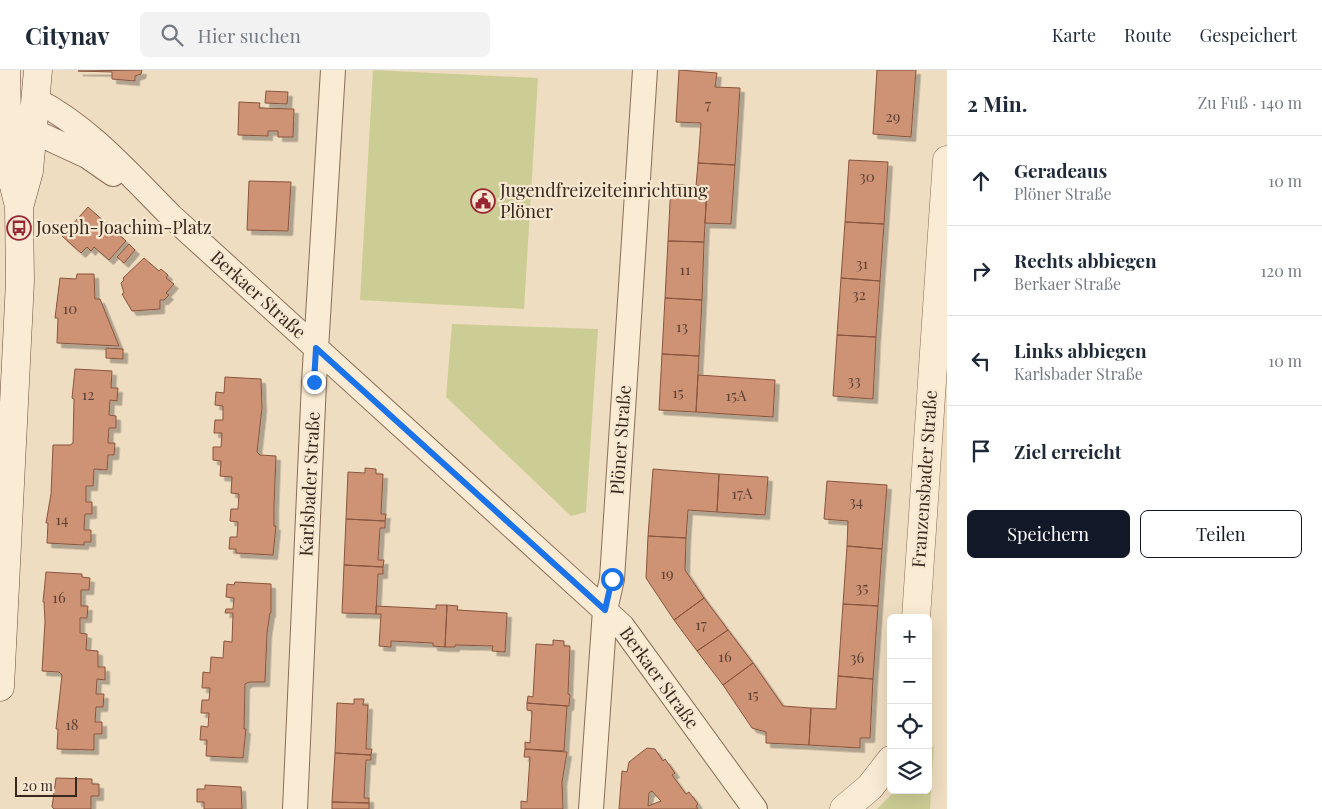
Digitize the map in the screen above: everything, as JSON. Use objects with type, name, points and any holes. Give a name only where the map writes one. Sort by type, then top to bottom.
[{"type":"main road","points":[[0,687],[20,280],[19,207],[8,162],[3,124],[3,96],[6,70]]},
{"type":"main road","points":[[19,207],[29,171],[38,70]]},
{"type":"main road","points":[[3,96],[36,100]]},
{"type":"main road","points":[[3,124],[33,131]]},
{"type":"main road","name":"Franzensbader Straße","points":[[916,614],[947,160]]},
{"type":"main road","points":[[844,809],[870,788],[887,765]]},
{"type":"street","name":"Karlsbader Straße","points":[[295,809],[316,348],[333,70]]},
{"type":"street","name":"Plöner Straße","points":[[591,809],[605,610],[612,579],[645,70]]},
{"type":"street","name":"Berkaer Straße","points":[[36,100],[62,113],[100,146],[171,216],[622,626],[755,809]]},
{"type":"street","name":"Berkaer Straße","points":[[33,131],[87,156],[171,216]]},
{"type":"green space","points":[[373,70],[538,78],[524,309],[360,300]]},
{"type":"green space","points":[[452,324],[598,329],[586,512],[571,516],[446,397]]},
{"type":"green space","points":[[934,745],[932,777],[932,749]]},
{"type":"green space","points":[[892,794],[931,794],[930,809],[877,809]]},
{"type":"building","points":[[142,70],[141,74],[135,76],[135,81],[112,79],[112,72],[78,71]]},
{"type":"building","points":[[679,70],[717,73],[715,87],[740,88],[735,165],[698,163],[701,123],[676,122]]},
{"type":"building","points":[[877,70],[916,70],[911,137],[873,134]]},
{"type":"building","points":[[266,91],[288,92],[287,104],[265,103]]},
{"type":"building","points":[[239,102],[260,103],[259,108],[294,109],[293,137],[278,137],[278,131],[268,131],[268,136],[238,135]]},
{"type":"building","points":[[849,160],[888,162],[884,224],[845,222]]},
{"type":"building","points":[[698,163],[735,165],[731,224],[705,223],[707,187],[696,186]]},
{"type":"building","points":[[249,181],[291,182],[288,231],[247,230]]},
{"type":"building","points":[[671,184],[707,187],[704,242],[668,241]]},
{"type":"building","points":[[88,207],[126,241],[109,260],[94,247],[91,251],[87,247],[81,253],[62,236]]},
{"type":"building","points":[[845,222],[884,224],[880,281],[841,278]]},
{"type":"building","points":[[668,241],[704,242],[702,300],[665,298]]},
{"type":"building","points":[[129,244],[135,250],[124,263],[117,257]]},
{"type":"building","points":[[144,258],[159,271],[161,269],[168,275],[166,278],[174,284],[166,293],[169,295],[164,300],[160,300],[160,309],[132,311],[122,294],[124,293],[121,283],[124,280],[123,278]]},
{"type":"building","points":[[77,274],[94,274],[95,299],[100,299],[119,346],[57,343],[58,318],[55,318],[60,278],[76,279]]},
{"type":"building","points":[[841,278],[880,281],[876,337],[837,335]]},
{"type":"building","points":[[665,298],[702,300],[699,356],[662,354]]},
{"type":"building","points":[[837,335],[876,337],[873,399],[833,396]]},
{"type":"building","points":[[106,348],[123,349],[123,359],[106,358]]},
{"type":"building","points":[[662,354],[699,356],[696,412],[659,410]]},
{"type":"building","points":[[75,369],[112,371],[111,388],[118,388],[117,401],[110,400],[109,415],[116,416],[116,428],[109,428],[108,443],[115,443],[114,455],[108,455],[107,470],[94,469],[93,486],[86,486],[86,502],[92,502],[92,514],[85,514],[84,530],[91,530],[91,542],[84,542],[84,545],[47,543],[48,523],[46,523],[51,494],[53,445],[70,445],[73,443],[74,399],[72,398]]},
{"type":"building","points":[[698,375],[775,380],[773,417],[696,412]]},
{"type":"building","points":[[225,377],[261,379],[262,408],[257,452],[260,455],[276,456],[274,526],[276,526],[273,555],[236,553],[236,549],[229,549],[230,537],[237,537],[238,522],[230,521],[231,509],[238,509],[239,494],[231,493],[232,477],[220,476],[221,461],[213,460],[213,447],[221,447],[222,433],[214,433],[215,420],[223,420],[223,406],[215,405],[216,392],[224,393]]},
{"type":"building","points":[[365,468],[376,469],[376,474],[383,474],[381,514],[386,514],[385,521],[346,519],[348,472],[365,473]]},
{"type":"building","points":[[653,469],[719,474],[717,512],[688,510],[686,538],[648,536]]},
{"type":"building","points":[[719,474],[768,477],[765,515],[717,512]]},
{"type":"building","points":[[827,481],[887,485],[882,549],[847,546],[848,521],[824,519]]},
{"type":"building","points":[[346,519],[385,521],[385,528],[380,528],[378,560],[384,560],[383,567],[344,565]]},
{"type":"building","points":[[648,536],[686,538],[685,570],[704,598],[674,620],[646,578]]},
{"type":"building","points":[[847,546],[882,549],[878,606],[843,604]]},
{"type":"building","points":[[344,565],[383,567],[383,574],[378,574],[376,614],[342,613]]},
{"type":"building","points":[[46,572],[82,574],[82,577],[90,578],[89,590],[81,590],[81,606],[88,606],[87,618],[80,618],[80,633],[87,634],[86,650],[98,651],[98,667],[105,667],[105,680],[97,679],[96,694],[104,694],[103,707],[96,707],[95,722],[102,722],[102,734],[94,734],[94,750],[57,749],[58,729],[56,729],[62,675],[59,672],[42,671],[45,622],[43,602]]},
{"type":"building","points":[[235,582],[271,584],[271,613],[267,633],[265,682],[249,682],[245,684],[244,729],[246,729],[243,758],[206,756],[207,740],[200,740],[201,726],[208,727],[209,713],[201,713],[202,700],[209,700],[210,688],[202,688],[203,672],[210,673],[211,657],[223,658],[224,641],[232,642],[233,613],[225,613],[226,609],[233,609],[234,598],[226,597],[227,584],[234,585]]},
{"type":"building","points":[[704,598],[728,630],[697,651],[674,620]]},
{"type":"building","points":[[843,604],[878,606],[873,679],[838,676]]},
{"type":"building","points":[[436,605],[447,605],[445,647],[433,646],[433,643],[391,641],[391,647],[379,646],[381,614],[376,614],[376,606],[436,609]]},
{"type":"building","points":[[447,605],[458,606],[457,610],[507,613],[505,652],[492,651],[493,646],[455,645],[455,647],[445,647]]},
{"type":"building","points":[[728,630],[753,663],[723,685],[697,651]]},
{"type":"building","points":[[553,640],[564,641],[564,646],[570,646],[569,706],[527,703],[528,696],[533,697],[536,644],[553,645]]},
{"type":"building","points":[[753,663],[783,706],[811,708],[809,745],[766,743],[766,732],[752,728],[723,685]]},
{"type":"building","points":[[838,676],[873,679],[870,738],[860,738],[860,748],[809,745],[811,708],[836,709]]},
{"type":"building","points":[[354,699],[364,699],[363,705],[368,705],[366,749],[372,749],[371,755],[335,753],[337,703],[354,704]]},
{"type":"building","points":[[527,703],[567,706],[564,751],[525,749],[525,742],[530,743],[532,711],[527,710]]},
{"type":"building","points":[[647,748],[655,749],[663,761],[665,759],[675,773],[672,775],[686,794],[689,792],[698,804],[696,806],[698,809],[619,809],[622,771],[627,772],[629,762]],"holes":[[[652,791],[661,801],[648,806],[649,793]]]},
{"type":"building","points":[[525,749],[567,752],[562,782],[563,809],[521,809],[521,801],[527,802],[530,757],[524,757]]},
{"type":"building","points":[[335,753],[371,755],[371,760],[366,760],[364,798],[369,798],[369,803],[332,802]]},
{"type":"building","points":[[56,778],[92,779],[92,784],[99,784],[99,796],[91,796],[91,809],[54,809],[52,807]]},
{"type":"building","points":[[205,785],[241,787],[242,809],[204,809],[204,802],[197,802],[197,789],[205,789]]},
{"type":"building","points":[[332,802],[369,803],[369,809],[332,809]]},
{"type":"place","name":"Jugendfreizeiteinrichtung Plöner","points":[[483,201]]},
{"type":"place","name":"Joseph-Joachim-Platz","points":[[19,228]]},
{"type":"route","points":[[314,382],[316,348],[605,610],[612,579]]}]
